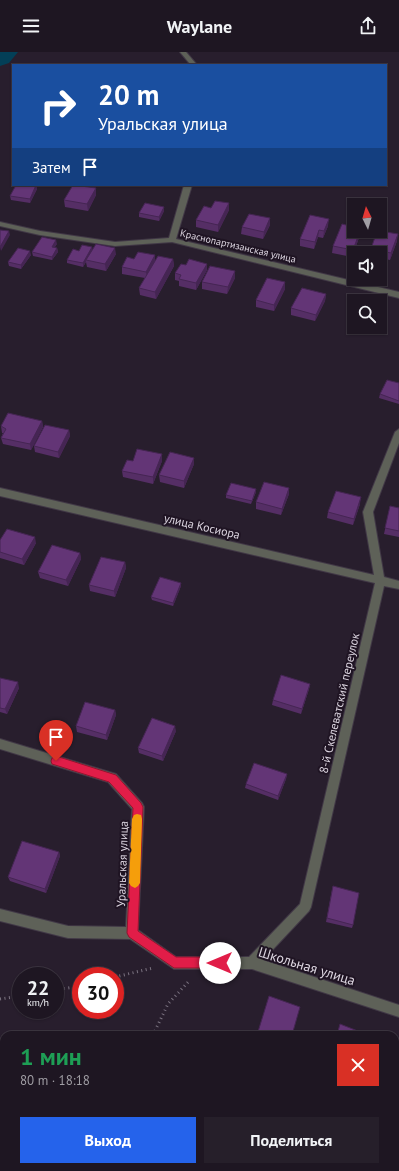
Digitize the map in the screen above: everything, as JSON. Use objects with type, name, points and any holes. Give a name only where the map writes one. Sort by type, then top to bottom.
[{"type":"street","points":[[183,52],[193,64]]},
{"type":"street","points":[[172,240],[188,186]]},
{"type":"street","name":"Краснопартизанская улица","points":[[0,224],[40,233],[115,244],[172,240],[399,294]]},
{"type":"street","name":"8-й Скелеватский переулок","points":[[252,963],[305,907],[380,582],[368,512],[399,432]]},
{"type":"street","name":"улица Косиора","points":[[0,492],[380,582],[399,585]]},
{"type":"street","name":"Уральская улица","points":[[0,744],[112,778],[138,807],[132,933]]},
{"type":"street","points":[[0,915],[68,932],[132,933],[174,962]]},
{"type":"street","name":"Школьная улица","points":[[174,962],[252,963],[399,1011]]},
{"type":"path","points":[[124,975],[174,962]]},
{"type":"path","points":[[155,1031],[168,1004],[205,963]]},
{"type":"path","points":[[0,999],[12,997]]},
{"type":"building","points":[[15,186],[36,186],[30,199],[10,196]]},
{"type":"building","points":[[72,186],[96,188],[87,204],[64,200]]},
{"type":"building","points":[[215,201],[229,203],[218,225],[196,220],[204,206],[211,208]]},
{"type":"building","points":[[145,203],[164,207],[159,217],[139,213]]},
{"type":"building","points":[[249,214],[270,218],[264,232],[242,227]]},
{"type":"building","points":[[310,215],[329,219],[324,231],[319,230],[315,242],[300,239]]},
{"type":"building","points":[[342,224],[347,225],[347,238],[357,238],[354,246],[347,246],[347,249],[333,246]]},
{"type":"building","points":[[0,230],[9,231],[0,247]]},
{"type":"building","points":[[387,232],[398,234],[391,253],[387,252],[387,246],[372,246],[375,238],[387,238]]},
{"type":"building","points":[[42,237],[56,240],[52,247],[57,248],[52,257],[32,252]]},
{"type":"building","points":[[96,244],[115,248],[105,264],[86,260]]},
{"type":"building","points":[[82,245],[92,247],[83,263],[67,260],[73,249],[79,251]]},
{"type":"building","points":[[18,248],[30,251],[21,265],[8,262]]},
{"type":"building","points":[[138,252],[155,255],[146,272],[122,267],[127,257],[134,259]]},
{"type":"building","points":[[158,256],[173,259],[155,292],[139,288]]},
{"type":"building","points":[[189,259],[207,264],[196,283],[179,279],[181,275],[175,273],[181,264],[186,265]]},
{"type":"building","points":[[210,266],[235,271],[228,287],[202,282]]},
{"type":"building","points":[[267,278],[285,282],[274,305],[256,300]]},
{"type":"building","points":[[302,288],[326,294],[316,315],[291,308]]},
{"type":"building","points":[[387,380],[399,383],[399,401],[380,394]]},
{"type":"building","points":[[8,413],[42,421],[30,444],[1,438],[6,429],[1,426]]},
{"type":"building","points":[[45,425],[69,430],[58,452],[34,446]]},
{"type":"building","points":[[137,449],[162,454],[153,477],[122,471],[127,460],[133,461]]},
{"type":"building","points":[[170,452],[194,458],[184,481],[159,475]]},
{"type":"building","points":[[264,482],[289,488],[282,509],[256,502]]},
{"type":"building","points":[[231,483],[256,489],[252,501],[226,495]]},
{"type":"building","points":[[336,491],[361,497],[354,519],[328,512]]},
{"type":"building","points":[[390,506],[399,508],[399,531],[385,528]]},
{"type":"building","points":[[7,529],[35,537],[22,559],[0,552],[0,540]]},
{"type":"building","points":[[52,545],[80,553],[66,580],[38,572]]},
{"type":"building","points":[[101,557],[125,562],[114,591],[89,585]]},
{"type":"building","points":[[160,577],[181,583],[173,603],[151,597]]},
{"type":"building","points":[[281,675],[310,684],[302,709],[273,700]]},
{"type":"building","points":[[0,678],[18,682],[5,709],[0,708]]},
{"type":"building","points":[[85,702],[115,710],[106,735],[76,726]]},
{"type":"building","points":[[152,718],[175,726],[162,756],[138,748]]},
{"type":"building","points":[[254,763],[287,774],[278,796],[246,784]]},
{"type":"building","points":[[22,841],[59,852],[45,889],[8,877]]},
{"type":"building","points":[[333,886],[359,893],[353,925],[327,918]]},
{"type":"building","points":[[269,996],[300,1007],[293,1031],[258,1031]]},
{"type":"building","points":[[340,1024],[358,1031],[338,1031]]},
{"type":"waterway","points":[[0,58],[5,52]]},
{"type":"slow traffic","points":[[135,883],[137,819]]},
{"type":"route","points":[[56,761],[112,778],[138,807],[132,933],[174,962],[220,963]]}]
